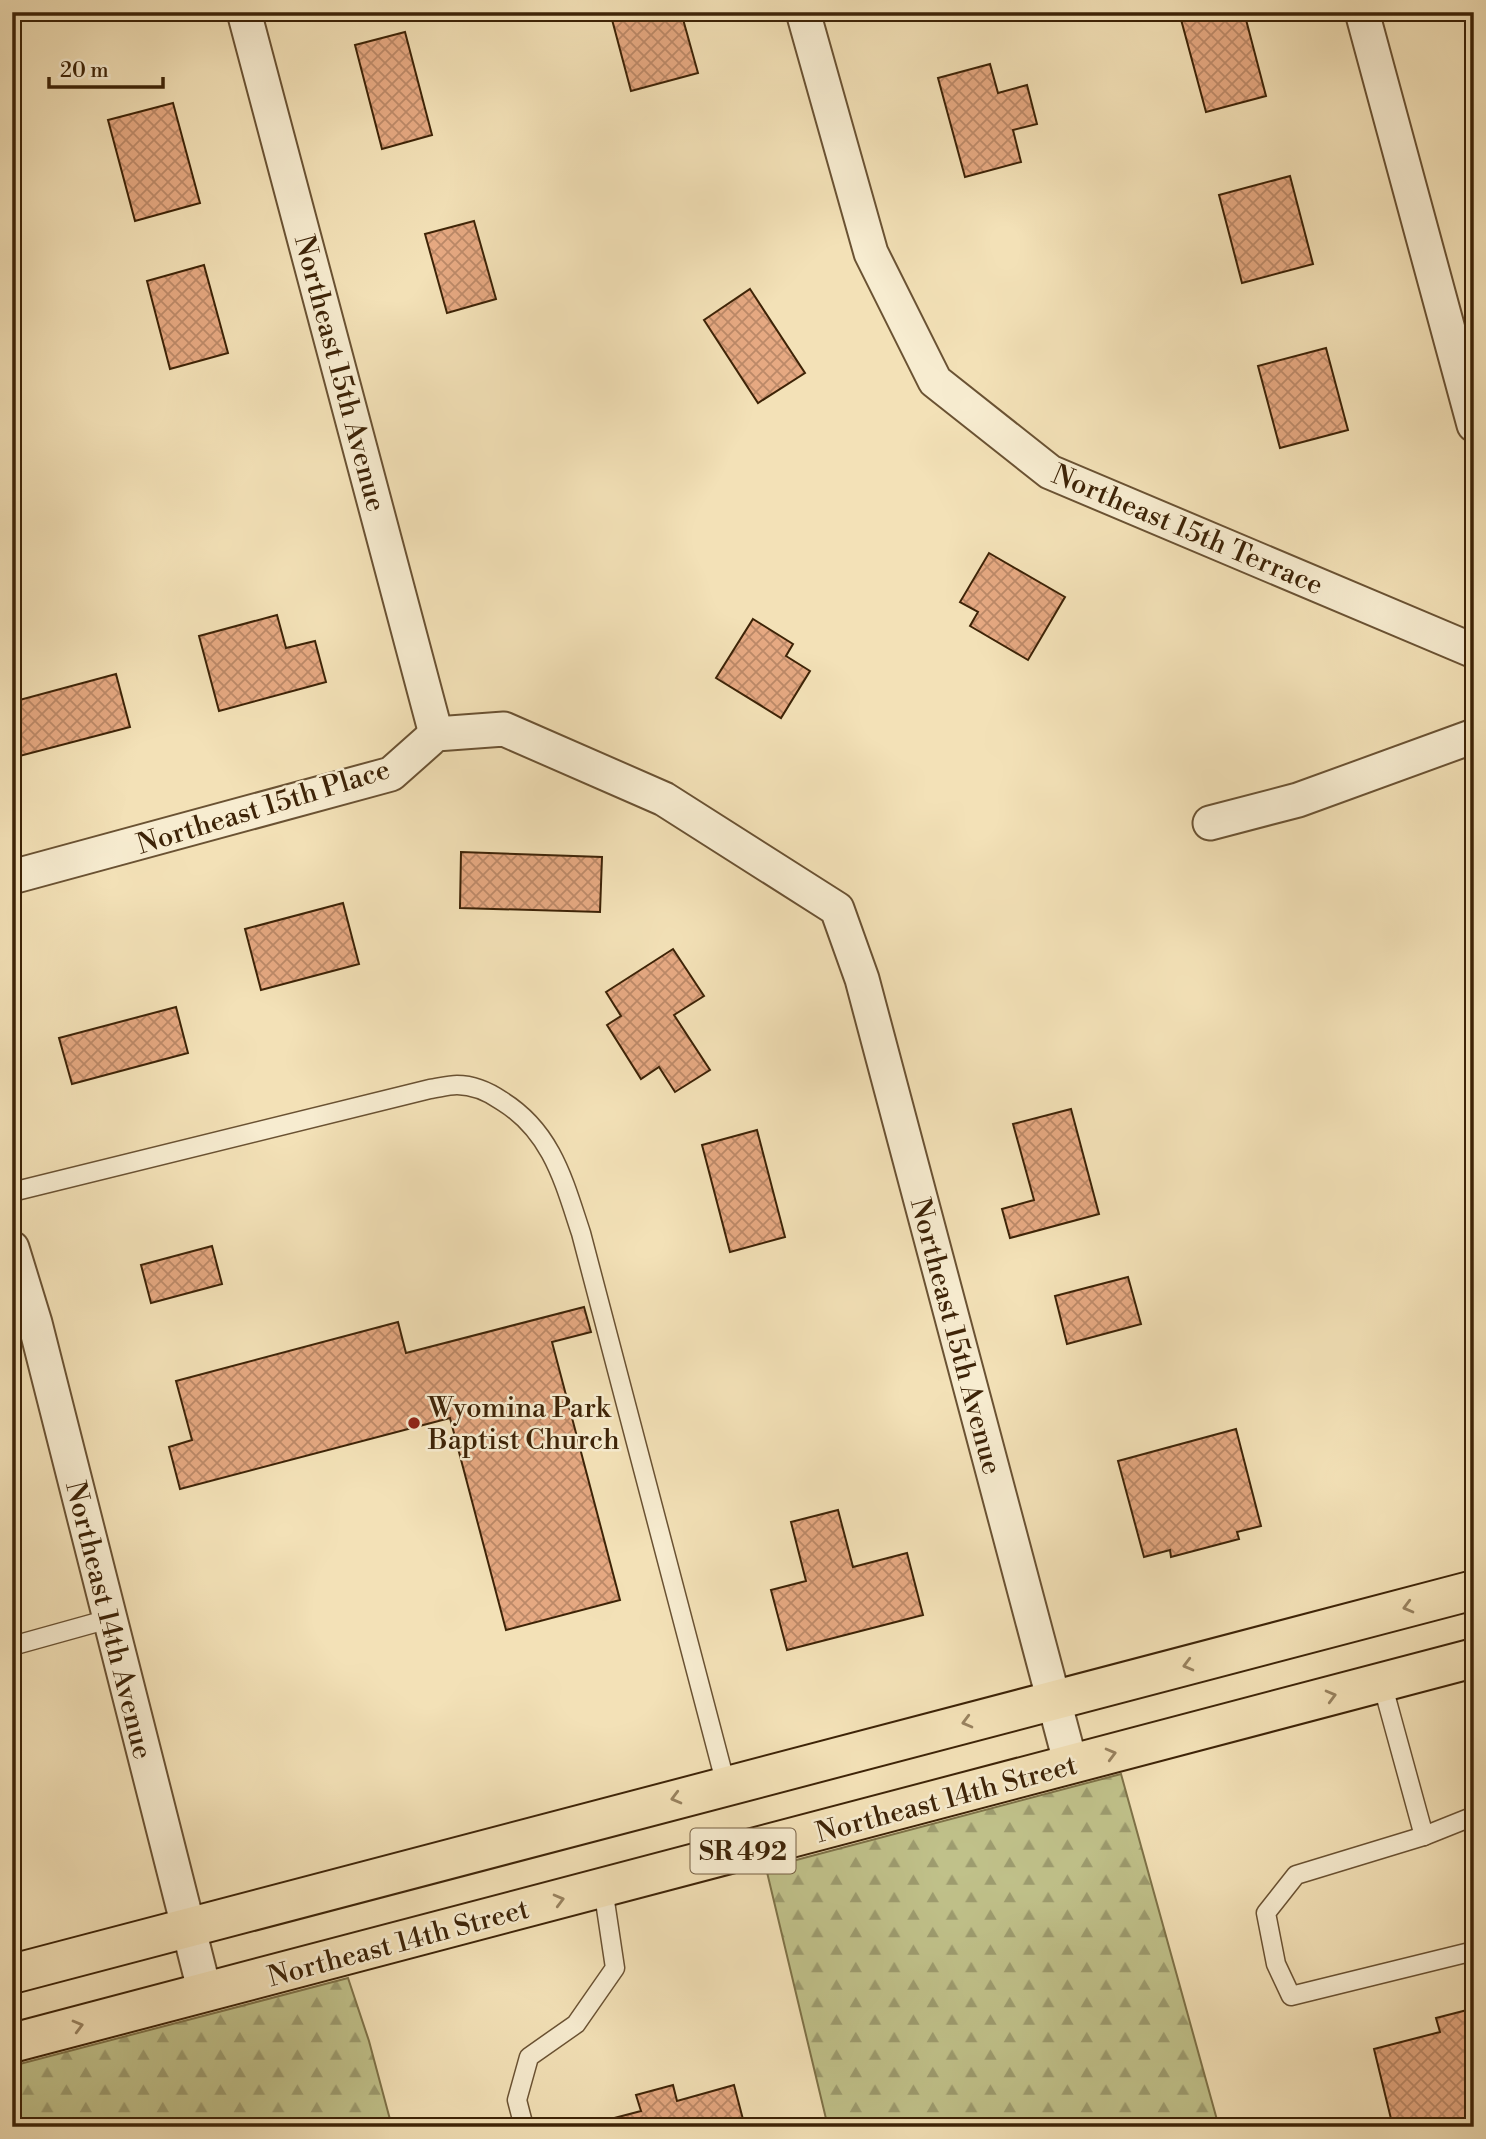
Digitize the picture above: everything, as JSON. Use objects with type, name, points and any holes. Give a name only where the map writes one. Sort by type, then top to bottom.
[{"type":"main road","name":"SR 492","points":[[12,1974],[1474,1590]]},
{"type":"main road","name":"Northeast 14th Street","points":[[12,2043],[1474,1658]]},
{"type":"street","name":"Northeast 15th Avenue","points":[[244,12],[436,734],[504,729],[516,734],[664,799],[838,909],[866,992],[1071,1765]]},
{"type":"street","name":"Northeast 15th Terrace","points":[[803,12],[872,253],[935,381],[1049,472],[1474,651]]},
{"type":"street","points":[[1362,12],[1474,425]]},
{"type":"street","name":"Northeast 15th Place","points":[[12,877],[391,774],[436,734]]},
{"type":"street","points":[[1210,823],[1298,800],[1474,736]]},
{"type":"street","name":"Northeast 14th Avenue","points":[[12,1248],[23,1326],[109,1619],[205,1993]]},
{"type":"lane","points":[[12,1192],[430,1089],[458,1085],[486,1091],[518,1111],[542,1138],[559,1168],[581,1233],[726,1785]]},
{"type":"lane","points":[[12,1646],[109,1619]]},
{"type":"lane","points":[[1382,1683],[1424,1836]]},
{"type":"lane","points":[[1474,1816],[1424,1836],[1296,1875],[1266,1913],[1276,1964],[1291,1996],[1474,1951]]},
{"type":"lane","points":[[524,2127],[517,2100],[529,2057],[576,2024],[615,1968],[603,1888]]},
{"type":"green space","points":[[1121,1774],[1219,2127],[828,2127],[766,1868]]},
{"type":"green space","points":[[348,1978],[369,2041],[392,2127],[12,2127],[12,2066]]},
{"type":"building","points":[[610,12],[681,12],[698,73],[631,91]]},
{"type":"building","points":[[918,12],[948,12],[920,20]]},
{"type":"building","points":[[1179,12],[1244,12],[1266,96],[1206,112]]},
{"type":"building","points":[[405,32],[432,135],[382,149],[355,45]]},
{"type":"building","points":[[990,64],[998,93],[1027,85],[1037,124],[1013,130],[1021,162],[965,177],[938,78]]},
{"type":"building","points":[[173,103],[200,203],[135,221],[108,120]]},
{"type":"building","points":[[1290,176],[1313,264],[1242,283],[1219,195]]},
{"type":"building","points":[[474,221],[496,299],[447,313],[425,234]]},
{"type":"building","points":[[204,265],[228,353],[170,369],[147,281]]},
{"type":"building","points":[[750,289],[805,373],[758,403],[704,320]]},
{"type":"building","points":[[1326,348],[1348,430],[1280,448],[1258,366]]},
{"type":"building","points":[[989,553],[1065,597],[1028,660],[970,626],[978,612],[960,602]]},
{"type":"building","points":[[277,615],[286,648],[315,641],[326,682],[219,711],[199,636]]},
{"type":"building","points":[[753,619],[793,644],[786,656],[810,671],[781,718],[716,678]]},
{"type":"building","points":[[116,674],[130,727],[12,758],[12,702]]},
{"type":"building","points":[[461,852],[602,857],[600,912],[460,908]]},
{"type":"building","points":[[343,903],[359,964],[261,990],[245,929]]},
{"type":"building","points":[[673,949],[704,996],[674,1015],[710,1070],[675,1092],[659,1067],[641,1079],[607,1025],[621,1016],[606,992]]},
{"type":"building","points":[[176,1007],[188,1053],[72,1084],[59,1038]]},
{"type":"building","points":[[1071,1109],[1099,1214],[1010,1238],[1002,1209],[1034,1200],[1013,1124]]},
{"type":"building","points":[[757,1130],[785,1237],[730,1252],[702,1145]]},
{"type":"building","points":[[212,1246],[222,1284],[151,1303],[141,1265]]},
{"type":"building","points":[[1128,1277],[1141,1324],[1067,1344],[1055,1296]]},
{"type":"building","points":[[584,1307],[591,1332],[552,1342],[620,1600],[506,1630],[450,1418],[180,1489],[169,1447],[192,1440],[176,1381],[398,1322],[406,1353]]},
{"type":"building","points":[[1236,1429],[1261,1526],[1237,1532],[1239,1539],[1171,1557],[1170,1550],[1144,1557],[1118,1461]]},
{"type":"building","points":[[838,1510],[853,1567],[907,1553],[923,1615],[787,1650],[771,1590],[806,1581],[791,1522]]},
{"type":"building","points":[[1471,2009],[1474,2021],[1474,2127],[1393,2127],[1374,2049],[1440,2032],[1436,2018]]},
{"type":"building","points":[[673,2085],[677,2101],[734,2085],[745,2127],[580,2127],[641,2111],[636,2095]]},
{"type":"place","name":"Wyomina Park Baptist Church","points":[[414,1423]]}]
